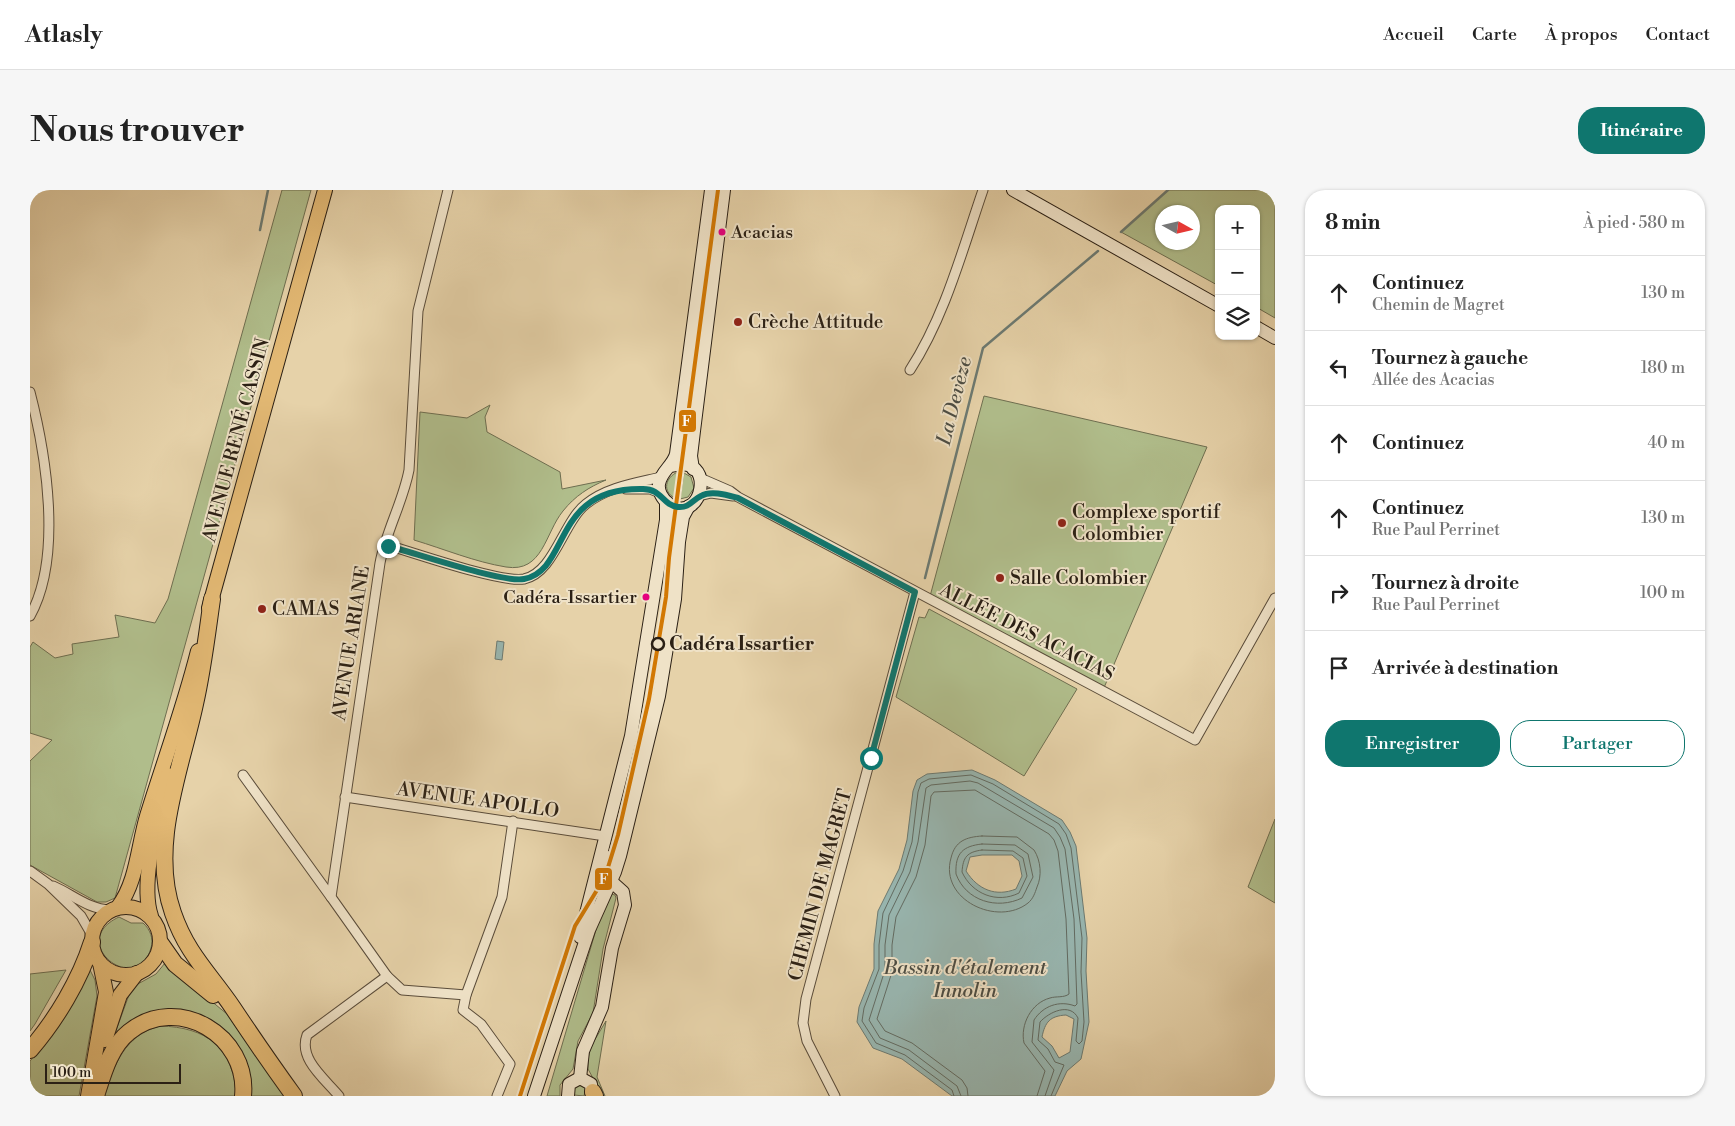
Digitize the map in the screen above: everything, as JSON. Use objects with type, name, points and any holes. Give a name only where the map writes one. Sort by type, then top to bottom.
[{"type":"highway","points":[[212,599],[196,703],[168,821],[164,861],[168,895],[180,931],[198,964],[294,1096]]},
{"type":"highway","points":[[30,1050],[41,1038],[66,998],[87,958],[92,939]]},
{"type":"highway","points":[[161,944],[175,964],[240,1020]]},
{"type":"highway","points":[[96,1096],[109,1060],[123,1038],[139,1025],[169,1017],[189,1018],[201,1022],[225,1041],[240,1066],[243,1080],[243,1096]]},
{"type":"main road","name":"AVENUE RENÉ CASSIN","points":[[151,916],[147,897],[152,854],[185,701],[325,190]]},
{"type":"main road","name":"AVENUE RENÉ CASSIN","points":[[114,909],[127,893],[146,817],[185,701]]},
{"type":"main road","points":[[92,1078],[120,995],[137,974],[153,962],[161,944],[157,924],[151,916],[141,909],[130,906],[114,909],[101,917],[92,939],[94,953],[100,962],[117,974],[137,974]]},
{"type":"main road","points":[[88,1096],[106,992],[100,962]]},
{"type":"street","name":"AVENUE ARIANE","points":[[331,897],[384,544],[406,486],[418,310],[448,190]]},
{"type":"street","points":[[616,490],[626,484],[661,477],[671,466],[680,433],[711,190]]},
{"type":"street","points":[[534,1096],[589,930],[611,882],[620,856],[657,707],[675,599],[679,542],[683,517],[689,506],[699,496],[702,488],[691,456],[724,190]]},
{"type":"street","points":[[910,370],[924,348],[943,304],[983,190]]},
{"type":"street","points":[[1013,190],[1215,304]]},
{"type":"street","points":[[1260,329],[1275,338]]},
{"type":"street","points":[[30,392],[44,452],[48,520],[38,602],[30,616]]},
{"type":"street","points":[[671,466],[683,465],[697,474]]},
{"type":"street","name":"ALLÉE DES ACACIAS","points":[[697,474],[730,491],[738,498],[1195,740],[1275,598]]},
{"type":"street","points":[[561,1012],[631,736],[666,520],[661,477]]},
{"type":"street","points":[[384,544],[499,576],[524,579],[536,574],[545,566],[574,517],[584,506],[600,495],[616,490],[644,488],[677,507],[689,506]]},
{"type":"street","name":"ALLÉE DES ACACIAS","points":[[699,496],[715,493],[738,498]]},
{"type":"street","name":"CHEMIN DE MAGRET","points":[[835,1096],[807,1041],[803,1023],[806,999],[915,592]]},
{"type":"street","points":[[243,775],[387,976],[402,990],[466,994]]},
{"type":"street","points":[[580,1078],[583,1051],[602,1008],[612,948],[625,905],[623,892],[605,877],[604,871],[622,791],[620,780]]},
{"type":"street","name":"AVENUE APOLLO","points":[[345,797],[605,836]]},
{"type":"street","points":[[497,1096],[510,1064],[481,1024],[463,1010],[466,994],[502,897],[513,821]]},
{"type":"street","points":[[30,871],[48,884],[81,916],[92,939]]},
{"type":"street","points":[[48,884],[71,893],[88,905],[114,909]]},
{"type":"street","points":[[339,1096],[307,1056],[303,1045],[307,1035],[387,976]]},
{"type":"street","points":[[568,1096],[569,1084],[580,1078],[588,1081],[593,1095]]},
{"type":"green space","points":[[282,190],[311,190],[115,898],[106,902],[97,902],[30,865],[30,761],[52,740],[30,733],[30,647],[33,642],[55,658],[73,654],[72,644],[119,637],[115,615],[155,623],[168,599]]},
{"type":"green space","points":[[1168,190],[1275,190],[1275,318],[1260,309],[1260,205],[1215,205],[1215,284],[1121,232]]},
{"type":"green space","name":"Complexe sportif Colombier","points":[[984,396],[1207,447],[1103,690],[929,600]]},
{"type":"green space","points":[[490,405],[485,417],[487,432],[560,472],[562,489],[606,480],[577,496],[557,520],[536,558],[528,564],[518,567],[506,567],[483,562],[414,540],[420,412],[467,418]]},
{"type":"green space","points":[[678,472],[675,498],[668,492],[667,485],[670,477]]},
{"type":"green space","points":[[684,473],[691,477],[694,488],[688,497],[680,499]]},
{"type":"green space","points":[[929,609],[1077,689],[1024,776],[896,697],[919,617],[925,618]]},
{"type":"green space","points":[[1275,819],[1275,903],[1248,887]]},
{"type":"green space","points":[[611,894],[615,895],[616,898],[603,949],[593,1013],[578,1041],[573,1069],[560,1085],[560,1096],[547,1096],[603,906]]},
{"type":"green space","points":[[119,917],[131,923],[143,923],[151,934],[151,948],[143,962],[132,968],[120,967],[110,961],[102,951],[99,939],[104,928]]},
{"type":"green space","points":[[165,963],[227,1014],[284,1096],[249,1096],[250,1090],[196,1014],[113,1039],[130,992],[136,985],[156,974]]},
{"type":"green space","points":[[89,968],[95,980],[97,996],[79,1096],[30,1096],[30,1061],[55,1028]]},
{"type":"green space","points":[[66,970],[35,1024],[30,1031],[30,974]]},
{"type":"green space","points":[[606,1021],[597,1077],[605,1096],[599,1096],[588,1069],[588,1058],[591,1046]]},
{"type":"green space","points":[[160,1026],[191,1030],[214,1043],[230,1065],[236,1096],[103,1096],[117,1062],[129,1044],[147,1031]]},
{"type":"green space","points":[[578,1084],[586,1087],[584,1096],[574,1095],[573,1089]]},
{"type":"water","points":[[497,641],[504,642],[502,660],[495,659]]},
{"type":"water","name":"Bassin d'étalement Innolin","points":[[972,770],[995,780],[1062,820],[1076,846],[1087,938],[1086,971],[1089,1022],[1081,1059],[1067,1071],[1055,1096],[952,1096],[902,1059],[873,1048],[857,1022],[859,1007],[874,969],[874,944],[878,911],[899,869],[907,840],[913,791],[917,780],[927,774]],"holes":[[[1012,855],[1019,861],[1022,876],[1016,889],[995,892],[976,883],[966,871],[970,857]],[[1066,1015],[1074,1019],[1070,1052],[1059,1058],[1052,1046],[1042,1037],[1045,1027],[1052,1018]]]},
{"type":"waterway","points":[[260,230],[268,190]]},
{"type":"waterway","name":"La Devèze","points":[[1121,232],[1168,190]]},
{"type":"waterway","name":"La Devèze","points":[[925,578],[983,348],[1098,251]]},
{"type":"transit line","name":"F","points":[[520,1096],[575,926],[605,877],[618,835],[649,699],[666,597],[669,558],[718,190]]},
{"type":"place","name":"Acacias","points":[[722,232]]},
{"type":"place","name":"Crèche Attitude","points":[[738,322]]},
{"type":"place","name":"Complexe sportif Colombier","points":[[1062,523]]},
{"type":"place","name":"Salle Colombier","points":[[1000,578]]},
{"type":"place","name":"Cadéra-Issartier","points":[[646,597]]},
{"type":"place","name":"CAMAS","points":[[262,609]]},
{"type":"place","name":"Cadéra Issartier","points":[[658,644]]},
{"type":"route","points":[[388,546],[499,576],[524,579],[536,574],[545,566],[574,517],[584,506],[607,492],[650,489],[660,493],[666,502],[677,507],[689,506],[699,496],[711,493],[738,498],[915,592],[871,758]]}]
